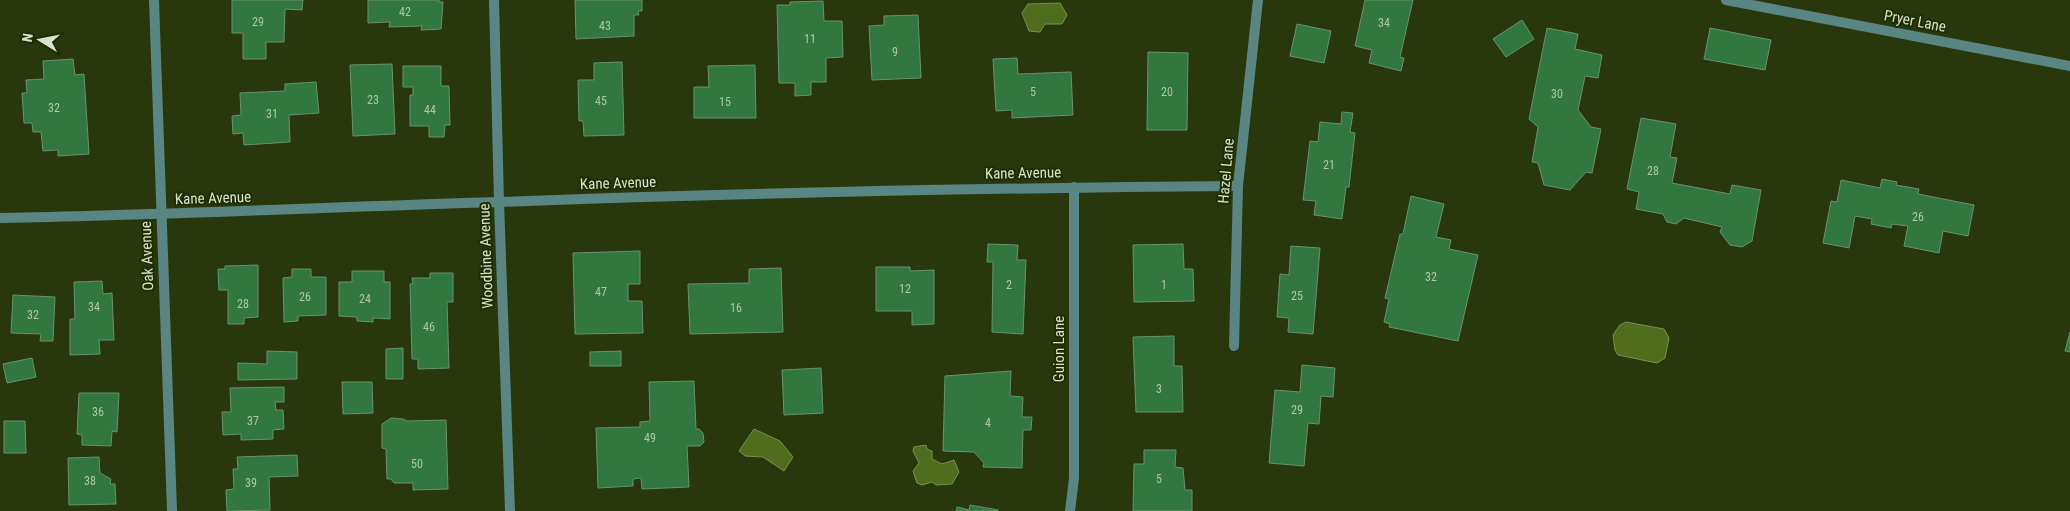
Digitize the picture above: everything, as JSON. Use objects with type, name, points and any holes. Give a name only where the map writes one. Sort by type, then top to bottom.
[{"type":"street","name":"Oak Avenue","points":[[154,0],[160,215],[172,511]]},
{"type":"street","name":"Woodbine Avenue","points":[[494,0],[510,511]]},
{"type":"street","name":"Hazel Lane","points":[[1234,346],[1238,186],[1258,0]]},
{"type":"street","name":"Pryer Lane","points":[[1726,0],[2070,66]]},
{"type":"street","name":"Kane Avenue","points":[[0,218],[160,215],[499,202],[1074,187],[1238,186]]},
{"type":"street","name":"Guion Lane","points":[[1070,511],[1074,478],[1074,187]]},
{"type":"shaded area","points":[[1060,3],[1067,15],[1062,24],[1045,24],[1040,32],[1029,31],[1022,13],[1028,4]]},
{"type":"shaded area","points":[[1626,322],[1664,329],[1669,338],[1665,358],[1657,363],[1618,355],[1615,350],[1613,335],[1620,325]]},
{"type":"shaded area","points":[[754,429],[780,441],[793,457],[784,471],[763,457],[745,456],[739,451]]},
{"type":"shaded area","points":[[926,445],[927,449],[932,451],[932,459],[942,464],[954,460],[959,472],[952,484],[936,485],[932,482],[922,485],[917,483],[913,471],[919,463],[913,451],[914,447]]},
{"type":"building","points":[[232,0],[303,0],[302,10],[285,9],[284,42],[266,42],[266,59],[243,59],[243,33],[232,33]]},
{"type":"building","points":[[368,0],[439,0],[439,2],[443,2],[441,29],[421,30],[422,26],[389,27],[390,22],[368,23]]},
{"type":"building","points":[[575,0],[642,0],[642,11],[638,11],[639,15],[634,15],[634,36],[576,39]]},
{"type":"building","points":[[1365,0],[1413,0],[1400,57],[1404,58],[1401,71],[1369,63],[1372,50],[1355,46]]},
{"type":"building","points":[[823,1],[824,21],[842,21],[843,57],[826,58],[826,82],[811,82],[811,95],[795,96],[795,83],[779,83],[777,5],[790,5],[790,2]]},
{"type":"building","points":[[918,15],[921,78],[872,80],[869,26],[884,25],[884,16]]},
{"type":"building","points":[[1522,20],[1534,39],[1506,57],[1493,39]]},
{"type":"building","points":[[1297,24],[1331,31],[1324,63],[1290,56]]},
{"type":"building","points":[[1547,28],[1578,34],[1575,49],[1602,55],[1598,78],[1585,76],[1578,110],[1591,127],[1601,129],[1592,173],[1586,172],[1570,190],[1544,185],[1538,163],[1532,162],[1538,127],[1529,119]]},
{"type":"building","points":[[1710,28],[1771,40],[1765,70],[1704,59]]},
{"type":"building","points":[[1148,52],[1188,53],[1187,130],[1147,130]]},
{"type":"building","points":[[1017,58],[1018,74],[1071,72],[1073,115],[1012,118],[1012,110],[996,111],[993,59]]},
{"type":"building","points":[[73,59],[75,75],[84,74],[89,154],[58,156],[58,150],[43,151],[41,132],[33,132],[32,123],[24,123],[22,93],[27,93],[26,80],[44,79],[43,61]]},
{"type":"building","points":[[622,62],[624,135],[584,136],[583,121],[579,121],[578,80],[594,80],[594,63]]},
{"type":"building","points":[[392,64],[395,134],[353,136],[350,65]]},
{"type":"building","points":[[755,65],[756,118],[694,118],[694,87],[709,87],[708,66]]},
{"type":"building","points":[[403,66],[441,66],[441,86],[449,86],[450,125],[445,125],[444,137],[429,137],[429,126],[410,126],[410,95],[413,95],[413,87],[403,87]]},
{"type":"building","points":[[316,82],[319,113],[289,115],[290,142],[244,145],[243,133],[233,134],[232,116],[241,115],[240,93],[285,91],[285,84]]},
{"type":"building","points":[[1342,112],[1353,113],[1350,132],[1355,133],[1349,187],[1346,187],[1342,219],[1314,215],[1316,201],[1303,200],[1310,141],[1318,142],[1320,122],[1341,124]]},
{"type":"building","points":[[1641,118],[1676,124],[1670,157],[1677,158],[1672,183],[1730,194],[1732,185],[1761,190],[1752,241],[1742,247],[1730,245],[1720,232],[1722,227],[1684,218],[1676,224],[1667,222],[1663,214],[1636,209],[1639,192],[1627,189]]},
{"type":"building","points":[[1882,179],[1897,182],[1896,185],[1919,189],[1918,194],[1974,205],[1968,236],[1943,231],[1939,253],[1904,246],[1908,226],[1892,224],[1891,228],[1871,224],[1872,219],[1855,216],[1849,248],[1823,243],[1831,201],[1837,202],[1841,180],[1880,188]]},
{"type":"building","points":[[1411,196],[1444,204],[1436,237],[1451,240],[1449,249],[1478,255],[1458,341],[1389,327],[1390,324],[1384,322],[1389,299],[1385,298],[1400,234],[1403,234]]},
{"type":"building","points":[[988,244],[1018,245],[1017,260],[1026,260],[1023,334],[992,332],[993,262],[987,262]]},
{"type":"building","points":[[1183,244],[1184,269],[1193,269],[1194,301],[1134,302],[1133,245]]},
{"type":"building","points":[[1291,246],[1320,248],[1313,334],[1288,332],[1289,318],[1277,317],[1280,274],[1289,275]]},
{"type":"building","points":[[640,251],[640,284],[628,284],[628,301],[642,301],[643,333],[575,334],[573,253]]},
{"type":"building","points":[[258,265],[258,317],[244,318],[244,324],[228,324],[228,290],[219,290],[218,269],[225,269],[225,266]]},
{"type":"building","points":[[876,267],[910,267],[910,271],[934,270],[934,324],[912,325],[912,311],[876,311]]},
{"type":"building","points":[[781,268],[783,332],[690,334],[688,284],[749,283],[749,269]]},
{"type":"building","points":[[292,269],[311,269],[311,277],[326,277],[326,315],[298,316],[298,321],[284,322],[283,278],[292,277]]},
{"type":"building","points":[[352,271],[384,271],[384,282],[390,282],[390,319],[373,318],[373,322],[357,321],[357,317],[339,316],[339,282],[352,282]]},
{"type":"building","points":[[430,273],[453,273],[453,302],[447,302],[449,368],[418,369],[418,359],[412,359],[410,284],[413,284],[412,278],[430,278]]},
{"type":"building","points":[[102,281],[103,294],[112,293],[114,340],[99,340],[100,354],[70,355],[70,319],[75,319],[74,282]]},
{"type":"building","points":[[13,295],[55,297],[53,341],[40,341],[41,334],[11,333]]},
{"type":"building","points":[[2070,332],[2070,352],[2065,351]]},
{"type":"building","points":[[1174,336],[1174,366],[1182,366],[1183,412],[1136,412],[1133,337]]},
{"type":"building","points":[[403,348],[403,379],[386,379],[386,349]]},
{"type":"building","points":[[267,351],[297,352],[297,379],[238,380],[238,363],[267,364]]},
{"type":"building","points":[[621,351],[621,366],[590,366],[590,352]]},
{"type":"building","points":[[32,358],[36,377],[7,383],[3,364]]},
{"type":"building","points":[[1302,365],[1335,368],[1333,397],[1321,396],[1319,424],[1308,423],[1304,466],[1269,463],[1275,390],[1300,392]]},
{"type":"building","points":[[821,368],[823,413],[784,415],[782,370]]},
{"type":"building","points":[[1011,371],[1010,396],[1023,397],[1022,417],[1032,417],[1031,430],[1023,430],[1022,468],[983,467],[984,463],[974,452],[943,451],[945,376]]},
{"type":"building","points":[[694,381],[696,429],[703,433],[704,442],[700,446],[687,446],[689,487],[642,489],[641,478],[633,479],[633,486],[598,488],[596,428],[640,427],[640,422],[650,421],[649,382]]},
{"type":"building","points":[[342,382],[372,382],[373,413],[343,414]]},
{"type":"building","points":[[284,387],[284,402],[275,402],[276,410],[283,410],[284,429],[273,430],[273,439],[241,440],[241,434],[223,435],[222,412],[231,412],[230,388]]},
{"type":"building","points":[[79,393],[119,393],[117,432],[112,431],[111,446],[82,445],[82,435],[77,434]]},
{"type":"building","points":[[391,418],[407,421],[446,420],[448,489],[413,490],[413,483],[394,483],[391,479],[387,479],[386,449],[382,448],[382,424]]},
{"type":"building","points":[[4,421],[25,421],[26,453],[4,453]]},
{"type":"building","points":[[1144,450],[1176,450],[1175,467],[1183,468],[1185,490],[1192,490],[1192,511],[1133,511],[1134,464],[1144,464]]},
{"type":"building","points":[[297,455],[298,476],[269,477],[270,510],[227,511],[226,490],[234,489],[233,469],[238,469],[237,457]]},
{"type":"building","points":[[99,457],[100,473],[111,479],[110,484],[115,484],[116,504],[69,505],[68,458]]},
{"type":"building","points":[[970,505],[998,511],[956,511],[957,507],[969,510]]}]
